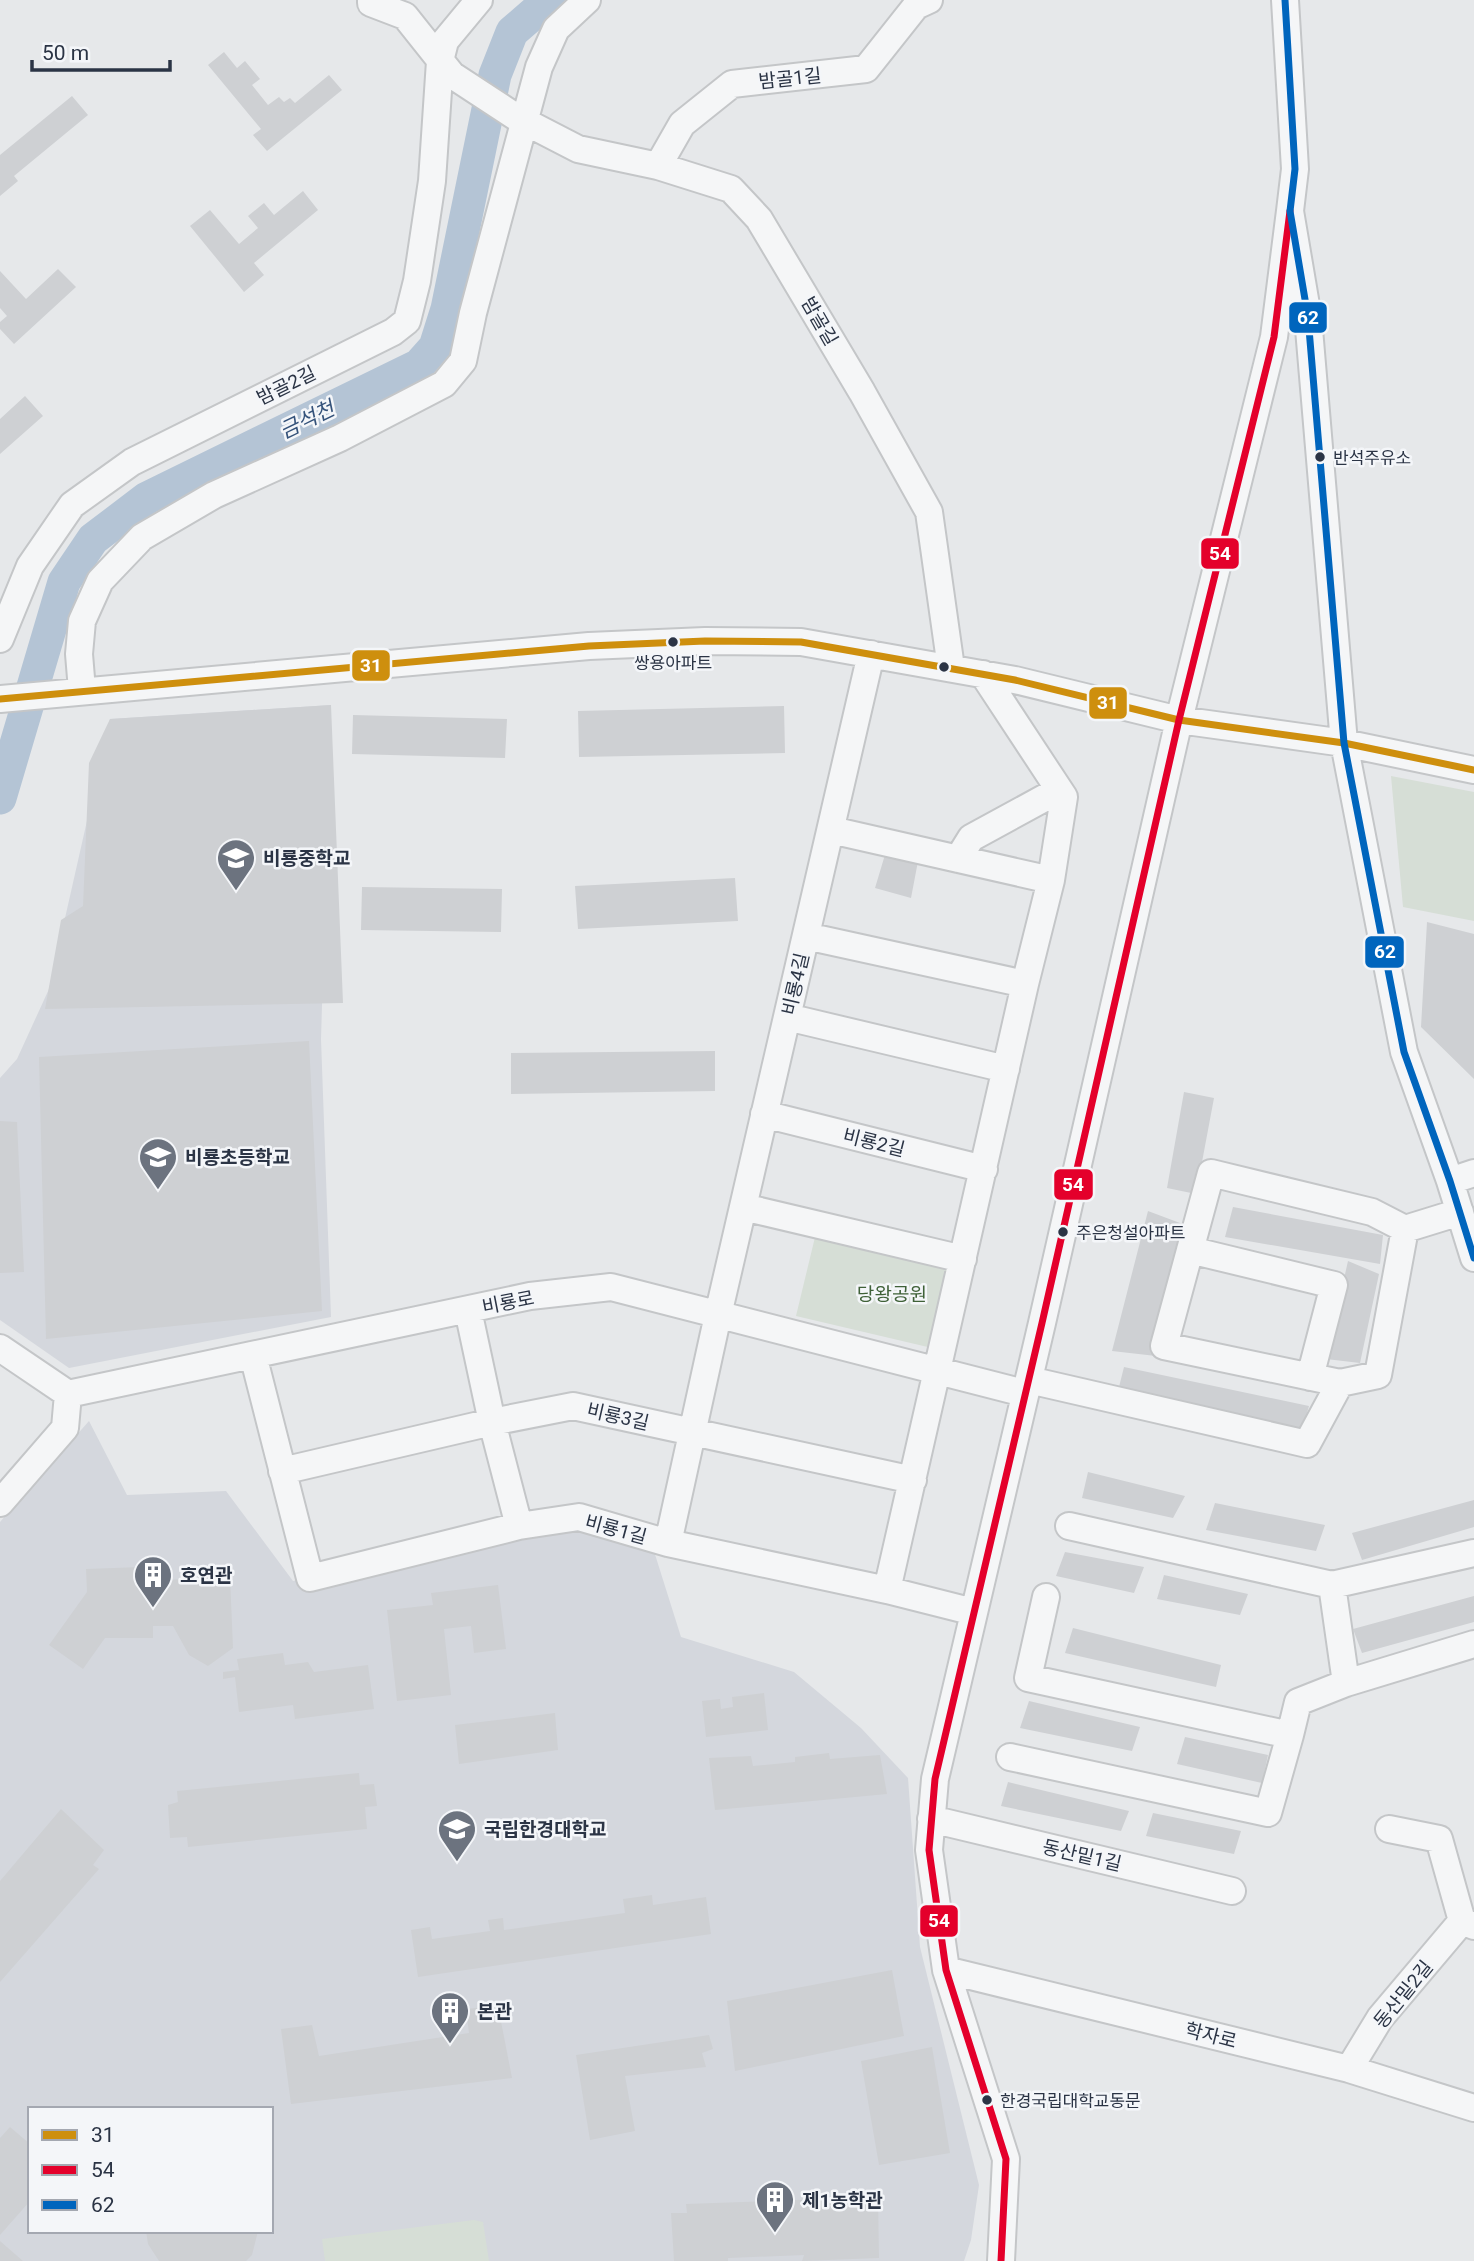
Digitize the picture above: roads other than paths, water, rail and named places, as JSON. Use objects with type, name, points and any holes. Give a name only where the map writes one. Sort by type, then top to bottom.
[{"type":"street","name":"밤골길","points":[[371,0],[371,3],[405,16],[446,68],[521,119],[578,149],[658,166],[731,189],[759,219],[856,381],[929,512],[951,668]]},
{"type":"street","points":[[446,68],[445,41],[479,0]]},
{"type":"street","points":[[69,691],[79,654],[82,621],[100,580],[142,537],[214,495],[340,438],[444,384],[463,361],[521,119],[556,29],[587,0]]},
{"type":"street","name":"밤골1길","points":[[658,166],[682,124],[732,84],[866,69],[916,6],[929,0]]},
{"type":"street","points":[[1001,2261],[1006,2159],[946,1970],[929,1850],[935,1779],[1179,720],[1274,337],[1296,169],[1285,0]]},
{"type":"street","name":"밤골2길","points":[[0,639],[30,566],[72,505],[132,462],[393,332],[407,321],[417,281],[446,68]]},
{"type":"street","points":[[1290,211],[1308,317],[1344,743],[1404,1052],[1462,1177],[1460,1212],[1474,1258]]},
{"type":"street","points":[[0,699],[578,647],[705,641],[801,642],[983,674],[1179,720],[1344,743],[1474,771]]},
{"type":"street","name":"비룡4길","points":[[668,1543],[871,654]]},
{"type":"street","points":[[887,1590],[1051,880],[1064,797],[983,674]]},
{"type":"street","points":[[958,859],[971,838],[1059,790]]},
{"type":"street","points":[[831,830],[1051,880]]},
{"type":"street","points":[[806,936],[1025,984]]},
{"type":"street","points":[[787,1017],[1006,1069]]},
{"type":"street","name":"비룡2길","points":[[764,1114],[984,1169]]},
{"type":"street","points":[[1405,1229],[1378,1375],[1340,1383],[1164,1346],[1211,1173],[1372,1212],[1405,1229],[1460,1212]]},
{"type":"street","points":[[743,1207],[963,1259]]},
{"type":"street","points":[[1190,1250],[1334,1285],[1310,1377]]},
{"type":"street","name":"비룡로","points":[[68,1394],[530,1296],[611,1287],[936,1369],[1307,1444],[1340,1383]]},
{"type":"street","points":[[468,1310],[492,1422],[519,1526]]},
{"type":"street","points":[[0,1349],[68,1394],[65,1428],[0,1503]]},
{"type":"street","name":"비룡1길","points":[[253,1355],[310,1578],[519,1526],[579,1517],[668,1543],[887,1590],[974,1612]]},
{"type":"street","name":"비룡3길","points":[[282,1471],[573,1405],[913,1480]]},
{"type":"street","points":[[1069,1526],[1332,1586],[1474,1553]]},
{"type":"street","points":[[1332,1586],[1346,1682]]},
{"type":"street","points":[[1046,1597],[1028,1678],[1290,1735]]},
{"type":"street","points":[[1010,1757],[1268,1813],[1298,1702],[1346,1682],[1474,1644]]},
{"type":"street","name":"동산밑1길","points":[[932,1819],[1232,1891]]},
{"type":"street","name":"동산밑2길","points":[[1349,2069],[1380,2018],[1468,1923],[1439,1839],[1389,1829]]},
{"type":"street","name":"학자로","points":[[946,1970],[1349,2069],[1474,2108]]},
{"type":"waterway","name":"금석천","points":[[0,798],[64,582],[93,539],[147,498],[419,365],[435,347],[447,309],[495,75],[512,32],[549,0]]},
{"type":"place","name":"반석주유소","points":[[1320,457]]},
{"type":"place","name":"쌍용아파트","points":[[673,642]]},
{"type":"place","name":"비룡중학교","points":[[236,892]]},
{"type":"place","name":"비룡초등학교","points":[[158,1191]]},
{"type":"place","name":"주은청설아파트","points":[[1063,1232]]},
{"type":"place","name":"호연관","points":[[153,1609]]},
{"type":"place","name":"국립한경대학교","points":[[457,1863]]},
{"type":"place","name":"본관","points":[[450,2045]]},
{"type":"place","name":"한경국립대학교동문","points":[[987,2100]]},
{"type":"place","name":"제1농학관","points":[[775,2234]]},
{"type":"park label","name":"당왕공원","points":[[892,1294]]}]
